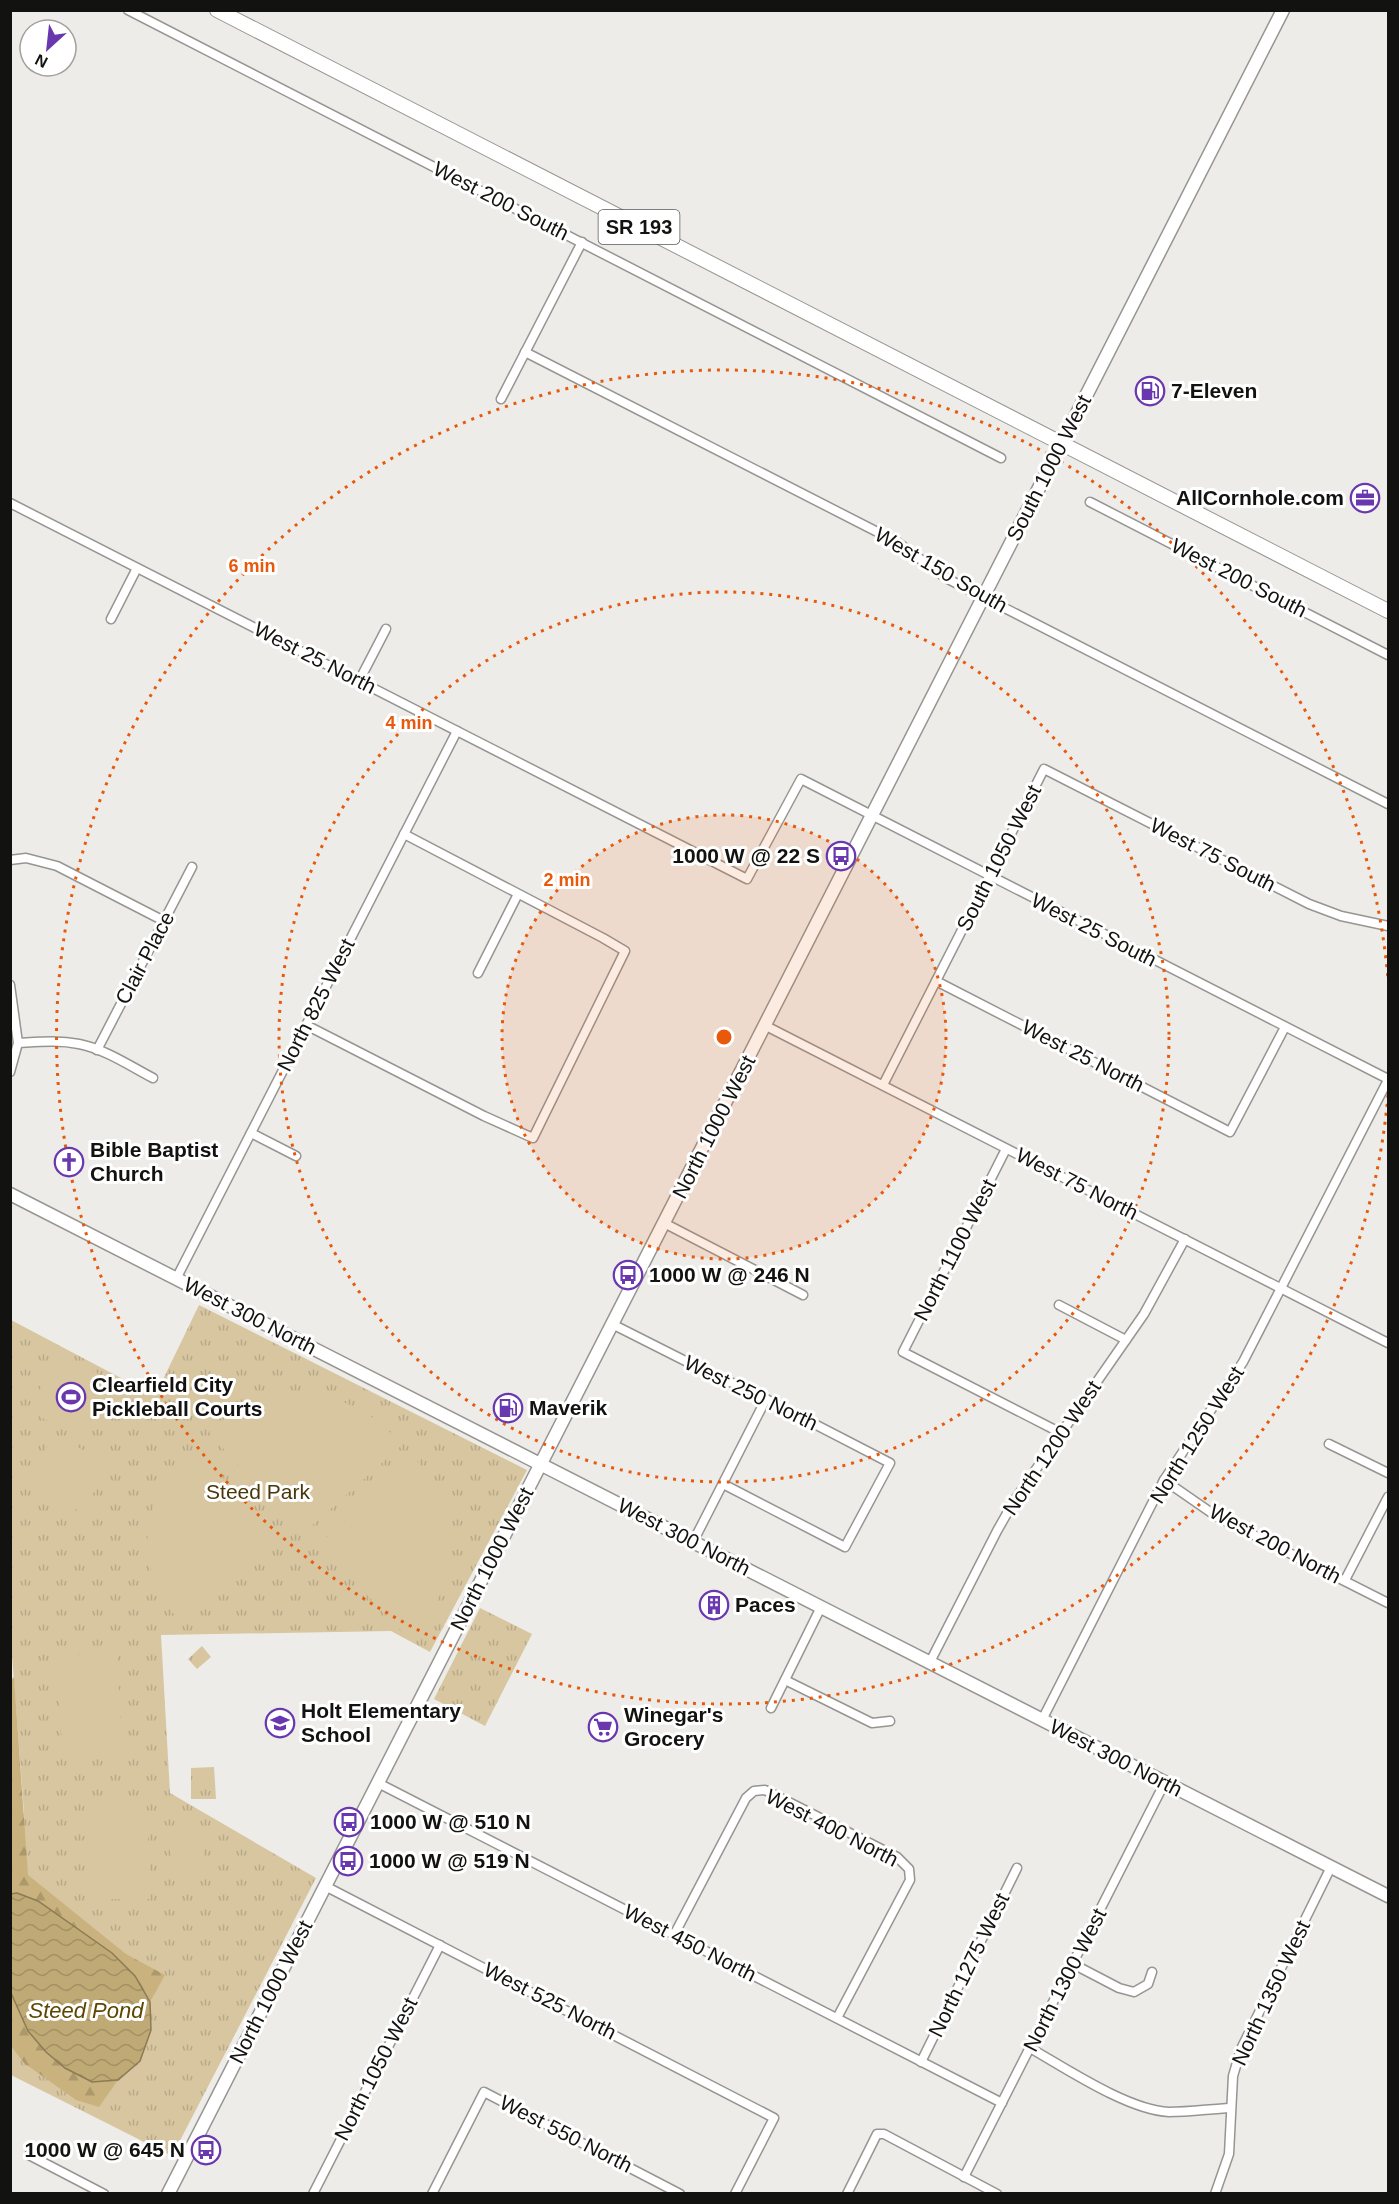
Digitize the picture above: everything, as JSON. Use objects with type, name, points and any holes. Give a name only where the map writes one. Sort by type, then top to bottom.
[{"type":"main road","name":"SR 193","points":[[217,10],[1389,611]]},
{"type":"main road","name":"South 1000 West","points":[[816,925],[1283,10]]},
{"type":"main road","name":"North 1000 West","points":[[168,2193],[816,925]]},
{"type":"main road","name":"West 300 North","points":[[10,1194],[1389,1896]]},
{"type":"street","name":"West 200 South","points":[[128,10],[1001,458]]},
{"type":"street","points":[[501,399],[582,242]]},
{"type":"street","name":"West 150 South","points":[[525,352],[897,542],[945,578],[1389,804]]},
{"type":"street","name":"West 200 South","points":[[1090,502],[1389,654]]},
{"type":"street","name":"West 25 North","points":[[10,503],[747,879],[801,779]]},
{"type":"street","points":[[111,619],[137,568]]},
{"type":"street","points":[[359,681],[386,629]]},
{"type":"street","name":"North 825 West","points":[[176,1279],[456,731]]},
{"type":"street","name":"South 1050 West","points":[[936,981],[1044,769]]},
{"type":"street","name":"West 75 South","points":[[1044,769],[1309,903],[1341,916],[1389,926]]},
{"type":"street","name":"West 25 South","points":[[801,779],[1389,1079]]},
{"type":"street","points":[[306,1025],[484,1116],[533,1138],[625,951],[404,834]]},
{"type":"street","points":[[10,860],[26,858],[57,866],[164,921]]},
{"type":"street","name":"Clair Place","points":[[97,1050],[192,867]]},
{"type":"street","points":[[478,973],[518,894]]},
{"type":"street","points":[[883,1086],[936,981]]},
{"type":"street","name":"West 25 North","points":[[936,981],[1230,1132],[1285,1027]]},
{"type":"street","points":[[10,985],[18,1043],[10,1072]]},
{"type":"street","name":"West 75 North","points":[[766,1026],[1389,1343]]},
{"type":"street","points":[[18,1043],[60,1041],[81,1044],[153,1078]]},
{"type":"street","name":"North 1250 West","points":[[1042,1720],[1164,1480],[1243,1362],[1389,1079]]},
{"type":"street","points":[[251,1133],[296,1156]]},
{"type":"street","name":"North 1100 West","points":[[1006,1149],[903,1352],[1061,1434]]},
{"type":"street","points":[[664,1223],[803,1295]]},
{"type":"street","name":"North 1200 West","points":[[930,1662],[1014,1501],[1126,1340],[1156,1294],[1185,1239]]},
{"type":"street","points":[[1059,1305],[1126,1340]]},
{"type":"street","name":"West 250 North","points":[[612,1324],[890,1462],[845,1548],[723,1484]]},
{"type":"street","points":[[693,1542],[766,1399]]},
{"type":"street","points":[[1329,1444],[1389,1473]]},
{"type":"street","name":"West 200 North","points":[[1164,1480],[1216,1516],[1389,1603]]},
{"type":"street","points":[[1345,1581],[1389,1497]]},
{"type":"street","points":[[771,1708],[821,1607]]},
{"type":"street","points":[[785,1680],[872,1723],[890,1721]]},
{"type":"street","name":"North 1300 West","points":[[964,2177],[1165,1782]]},
{"type":"street","name":"West 450 North","points":[[378,1783],[1002,2103]]},
{"type":"street","name":"West 400 North","points":[[674,1935],[746,1798],[754,1791],[765,1790],[897,1857],[909,1869],[910,1880],[837,2018]]},
{"type":"street","name":"North 1350 West","points":[[1215,2193],[1229,2154],[1233,2076],[1241,2049],[1331,1867]]},
{"type":"street","name":"North 1275 West","points":[[921,2062],[1017,1868]]},
{"type":"street","name":"West 525 North","points":[[325,1886],[774,2118],[735,2193]]},
{"type":"street","name":"North 1050 West","points":[[313,2193],[440,1945]]},
{"type":"street","points":[[1072,1964],[1119,1988],[1134,1992],[1148,1984],[1152,1972]]},
{"type":"street","points":[[1030,2048],[1130,2103],[1169,2112],[1230,2108]]},
{"type":"street","name":"West 550 North","points":[[432,2193],[484,2092],[680,2193]]},
{"type":"street","points":[[847,2193],[877,2134],[884,2134],[997,2193]]},
{"type":"street","points":[[29,2155],[104,2193]]},
{"type":"green space","name":"Steed Park","points":[[199,1305],[527,1470],[430,1652],[391,1631],[161,1635],[170,1793],[316,1878],[172,2156],[11,2075],[10,1848],[24,1812],[10,1629],[11,1320],[155,1396]]},
{"type":"green space","name":"Clearfield City Pickleball Courts","points":[[58,1353],[114,1382],[84,1440],[29,1411]]},
{"type":"green space","points":[[315,1393],[363,1411],[382,1425],[402,1445],[306,1531],[295,1531],[209,1432],[234,1412],[257,1400],[283,1395]]},
{"type":"green space","name":"Clearfield City Pickleball Courts","points":[[53,1435],[109,1463],[83,1513],[28,1485]]},
{"type":"green space","points":[[198,1448],[274,1538],[273,1547],[183,1624],[166,1603],[154,1580],[148,1557],[148,1532],[153,1508],[163,1486],[178,1465]]},
{"type":"green space","points":[[416,1460],[434,1481],[441,1494],[450,1523],[451,1554],[445,1584],[439,1597],[407,1637],[323,1549],[323,1540]]},
{"type":"green space","points":[[480,1608],[532,1634],[485,1726],[434,1699]]},
{"type":"green space","points":[[202,1646],[211,1657],[197,1669],[188,1659]]},
{"type":"green space","points":[[117,1654],[122,1755],[63,1756],[55,1655]]},
{"type":"green space","points":[[14,1677],[28,1875],[126,1954],[165,1975],[150,2002],[135,1976],[17,1893],[11,1894],[10,1681]]},
{"type":"green space","points":[[214,1767],[216,1799],[191,1799],[191,1768]]},
{"type":"green space","points":[[146,1797],[151,1899],[92,1899],[84,1799]]},
{"type":"green space","points":[[194,1825],[209,1870],[178,1880],[165,1834]]},
{"type":"green space","points":[[10,1993],[28,2031],[92,2082],[118,2080],[99,2107],[76,2100],[24,2063],[11,2046]]},
{"type":"water","name":"Steed Pond","points":[[17,1893],[38,1901],[112,1953],[135,1976],[150,2002],[151,2030],[140,2061],[118,2080],[92,2082],[65,2068],[46,2052],[28,2031],[11,1993],[11,1894]]},
{"type":"place","name":"7-Eleven","points":[[1150,391]]},
{"type":"place","name":"AllCornhole.com","points":[[1365,498]]},
{"type":"place","name":"1000 W @ 22 S","points":[[841,856]]},
{"type":"place","name":"Bible Baptist Church","points":[[69,1162]]},
{"type":"place","name":"1000 W @ 246 N","points":[[628,1275]]},
{"type":"place","name":"Clearfield City Pickleball Courts","points":[[71,1397]]},
{"type":"place","name":"Maverik","points":[[508,1408]]},
{"type":"place","name":"Paces","points":[[714,1605]]},
{"type":"place","name":"Holt Elementary School","points":[[280,1723]]},
{"type":"place","name":"Winegar's Grocery","points":[[603,1727]]},
{"type":"place","name":"1000 W @ 510 N","points":[[349,1822]]},
{"type":"place","name":"1000 W @ 519 N","points":[[348,1861]]},
{"type":"place","name":"1000 W @ 645 N","points":[[206,2150]]}]
